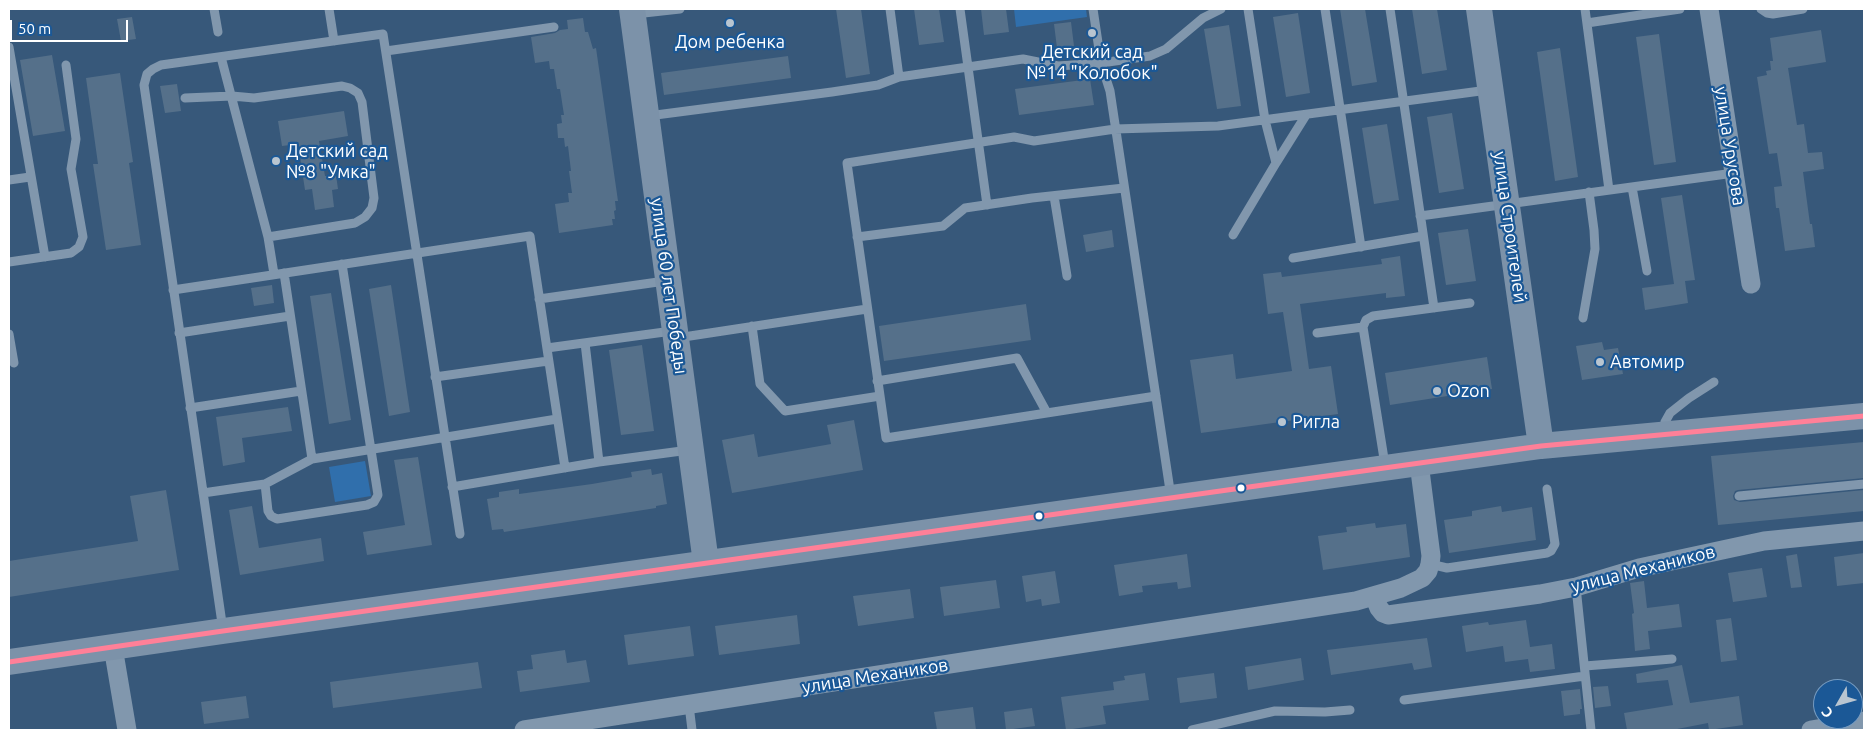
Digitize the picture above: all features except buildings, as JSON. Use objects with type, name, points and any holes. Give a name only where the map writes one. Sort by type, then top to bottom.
[{"type":"main road","name":"улица Строителей","points":[[1480,9],[1541,446]]},
{"type":"main road","name":"улица 60 лет Победы","points":[[632,12],[706,563]]},
{"type":"main road","points":[[9,662],[1541,446],[1864,416]]},
{"type":"street","name":"улица Урусова","points":[[1709,9],[1751,284]]},
{"type":"street","points":[[1419,464],[1431,556],[1430,564]]},
{"type":"street","name":"улица Механиков","points":[[1374,596],[1379,608],[1388,615],[1540,594],[1639,568],[1764,541],[1864,531]]},
{"type":"street","name":"улица Механиков","points":[[524,730],[1356,601],[1401,588],[1422,578],[1428,571],[1430,564]]},
{"type":"street","points":[[113,647],[127,730]]},
{"type":"street","points":[[1811,730],[1864,722]]},
{"type":"lane","points":[[214,9],[218,32]]},
{"type":"lane","points":[[329,9],[334,41]]},
{"type":"lane","points":[[632,12],[680,9]]},
{"type":"lane","points":[[890,9],[899,77]]},
{"type":"lane","points":[[960,9],[988,205]]},
{"type":"lane","points":[[1093,9],[1101,63],[1110,91],[1171,498]]},
{"type":"lane","points":[[646,116],[878,85],[899,77],[1023,59],[1058,66],[1101,63],[1159,53],[1166,50],[1203,18],[1221,9]]},
{"type":"lane","points":[[1248,9],[1265,120],[1276,163]]},
{"type":"lane","points":[[1325,9],[1360,247]]},
{"type":"lane","points":[[1390,9],[1434,308]]},
{"type":"lane","points":[[1585,9],[1609,190]]},
{"type":"lane","points":[[1587,23],[1680,9]]},
{"type":"lane","points":[[1761,9],[1766,13],[1773,14],[1803,9]]},
{"type":"lane","points":[[386,51],[554,27]]},
{"type":"lane","points":[[223,631],[144,85],[147,74],[153,68],[161,65],[384,34],[460,534]]},
{"type":"lane","points":[[9,47],[45,257]]},
{"type":"lane","points":[[221,57],[290,316],[312,459]]},
{"type":"lane","points":[[9,262],[71,253],[79,247],[83,237],[71,169],[76,139],[66,65]]},
{"type":"lane","points":[[185,98],[232,96],[254,98],[342,86],[358,93],[362,102],[374,198],[372,208],[365,217],[355,223],[268,237]]},
{"type":"lane","points":[[1156,396],[886,438],[847,163],[1014,138],[1034,141],[1115,129],[1211,126],[1490,90]]},
{"type":"lane","points":[[1233,235],[1306,115]]},
{"type":"lane","points":[[1420,216],[1734,173]]},
{"type":"lane","points":[[9,180],[30,177]]},
{"type":"lane","points":[[1632,187],[1647,271]]},
{"type":"lane","points":[[857,237],[943,226],[965,208],[1124,188]]},
{"type":"lane","points":[[1583,318],[1595,248],[1588,192]]},
{"type":"lane","points":[[1054,196],[1067,276]]},
{"type":"lane","points":[[173,290],[530,236],[565,468]]},
{"type":"lane","points":[[1293,258],[1423,236]]},
{"type":"lane","points":[[265,484],[268,511],[271,516],[277,519],[367,505],[374,502],[378,495],[342,264]]},
{"type":"lane","points":[[539,299],[668,280]]},
{"type":"lane","points":[[1385,468],[1363,327],[1366,320],[1373,316],[1470,303]]},
{"type":"lane","points":[[547,348],[752,326],[867,308]]},
{"type":"lane","points":[[179,333],[290,316]]},
{"type":"lane","points":[[752,326],[760,384],[785,411],[880,396]]},
{"type":"lane","points":[[1317,333],[1363,327]]},
{"type":"lane","points":[[9,334],[14,363]]},
{"type":"lane","points":[[585,343],[599,462]]},
{"type":"lane","points":[[877,381],[1017,358],[1047,413]]},
{"type":"lane","points":[[435,377],[548,361]]},
{"type":"lane","points":[[1664,435],[1665,422],[1670,413],[1714,382]]},
{"type":"lane","points":[[190,408],[302,391]]},
{"type":"lane","points":[[203,493],[265,484],[312,459],[557,419]]},
{"type":"lane","points":[[452,487],[599,462],[691,450]]},
{"type":"lane","points":[[1739,496],[1864,484]]},
{"type":"lane","points":[[1430,564],[1447,568],[1551,551],[1554,544],[1547,489]]},
{"type":"lane","points":[[1576,586],[1591,730]]},
{"type":"lane","points":[[1585,666],[1672,659]]},
{"type":"lane","points":[[1404,700],[1585,676]]},
{"type":"lane","points":[[689,705],[692,730]]},
{"type":"lane","points":[[1192,730],[1275,710],[1325,712],[1350,710]]},
{"type":"shaded area","points":[[1014,9],[1086,9],[1087,17],[1016,27]]},
{"type":"shaded area","points":[[365,461],[371,496],[335,502],[329,467]]},
{"type":"transit line","points":[[9,662],[1541,446],[1864,416]]},
{"type":"place","name":"Дом ребенка","points":[[730,23]]},
{"type":"place","name":"Детский сад №14 \"Колобок\"","points":[[1092,33]]},
{"type":"place","name":"Детский сад №8 \"Умка\"","points":[[276,161]]},
{"type":"place","name":"Автомир","points":[[1600,362]]},
{"type":"place","name":"Ozon","points":[[1437,391]]},
{"type":"place","name":"Ригла","points":[[1282,422]]}]
